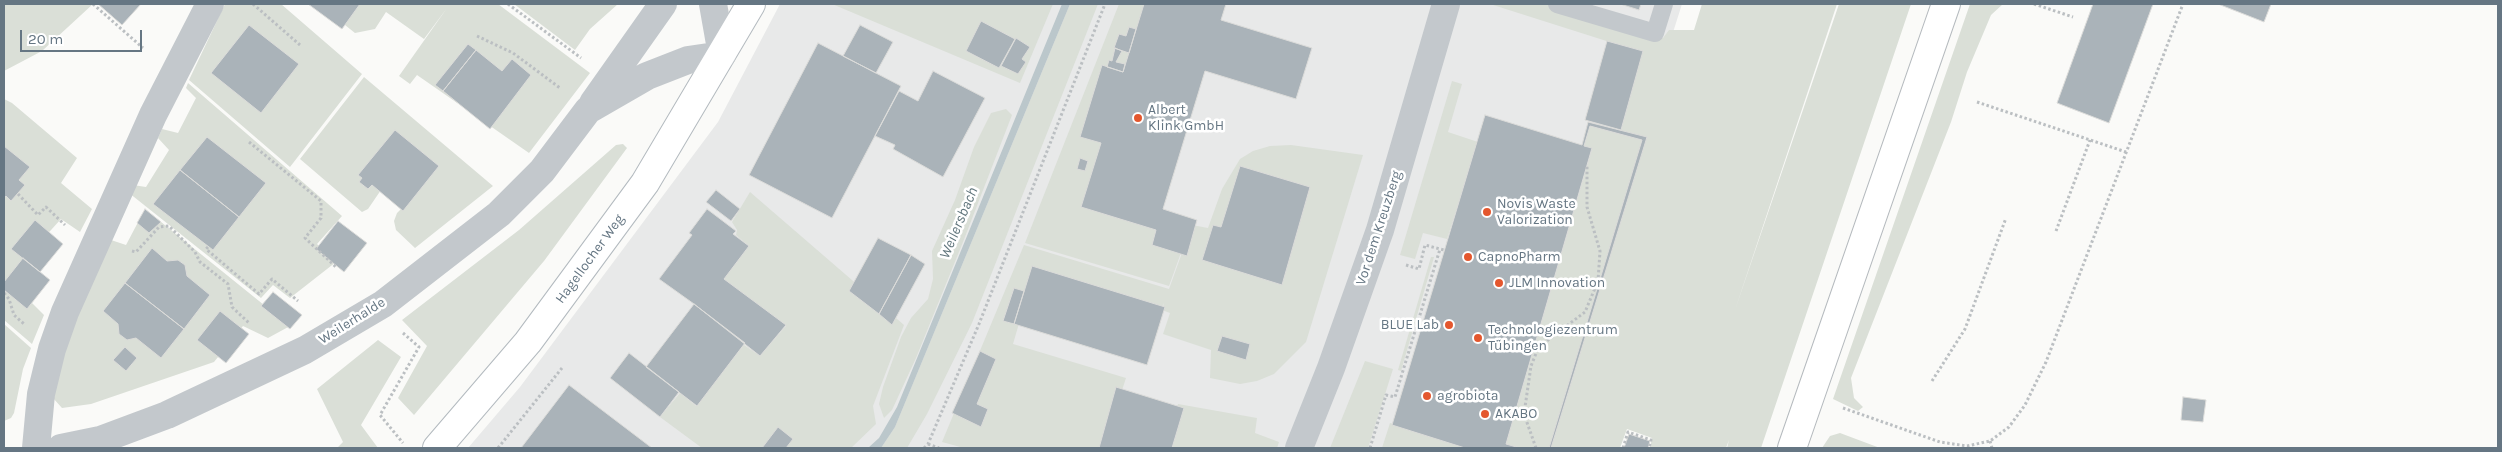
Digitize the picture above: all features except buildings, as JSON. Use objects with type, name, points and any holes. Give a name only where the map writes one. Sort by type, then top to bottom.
[{"type":"street","points":[[36,448],[41,394],[52,349],[65,312],[166,88],[210,4]]},
{"type":"street","name":"Weilerhalde","points":[[61,448],[100,440],[167,415],[305,350],[374,308],[500,214],[542,171],[663,4]]},
{"type":"street","points":[[713,4],[722,55]]},
{"type":"street","name":"Hagellocher Weg","points":[[437,448],[528,342],[645,183],[751,4]]},
{"type":"street","name":"Vor dem Kreuzberg","points":[[1299,448],[1332,368],[1380,230],[1446,4]]},
{"type":"street","points":[[1792,448],[1946,4]]},
{"type":"street","name":"Weilerhalde","points":[[588,110],[647,76],[688,60],[722,55]]},
{"type":"lane","points":[[1557,4],[1655,33],[1664,4]]},
{"type":"path","points":[[93,4],[143,48]]},
{"type":"path","points":[[253,4],[300,44]]},
{"type":"path","points":[[508,4],[610,79]]},
{"type":"path","points":[[924,448],[928,444],[979,324],[1105,4]]},
{"type":"path","points":[[2034,4],[2073,17]]},
{"type":"path","points":[[1810,395],[1940,442],[1967,446],[1990,442],[2009,427],[2024,405],[2046,362],[2183,4]]},
{"type":"path","points":[[477,36],[513,52],[564,90]]},
{"type":"path","points":[[1977,102],[2126,152]]},
{"type":"path","points":[[2056,231],[2090,140]]},
{"type":"path","points":[[249,142],[321,201],[321,218],[305,238],[336,267]]},
{"type":"path","points":[[1536,448],[1524,414],[1531,366],[1537,351],[1548,340],[1585,312],[1598,281],[1600,251],[1587,206],[1587,166]]},
{"type":"path","points":[[18,194],[38,215],[46,207],[92,249]]},
{"type":"path","points":[[1932,382],[1965,329],[2006,218]]},
{"type":"path","points":[[125,250],[136,252],[159,226],[169,226],[195,252],[200,262],[228,284],[232,307],[249,323]]},
{"type":"path","points":[[1370,448],[1386,395],[1395,397],[1442,250],[1425,245]]},
{"type":"path","points":[[208,247],[206,249],[259,294],[272,279],[298,301]]},
{"type":"path","points":[[4,293],[9,299],[14,314]]},
{"type":"path","points":[[374,308],[419,347],[380,415],[409,448]]},
{"type":"path","points":[[498,448],[562,368]]},
{"type":"path","points":[[1623,448],[1628,432],[1651,440],[1649,448]]},
{"type":"path","points":[[1990,442],[1992,448]]},
{"type":"path","points":[[928,444],[939,448]]},
{"type":"shaded area","points":[[4,4],[93,4],[42,51],[4,71]]},
{"type":"shaded area","points":[[225,4],[281,4],[362,74],[290,167],[189,80]]},
{"type":"shaded area","points":[[352,4],[498,4],[590,73],[529,153],[417,75],[410,84],[399,76],[447,8],[424,39],[386,12],[375,29],[355,33],[340,21]]},
{"type":"shaded area","points":[[514,4],[618,4],[590,29],[575,50]]},
{"type":"shaded area","points":[[780,4],[1682,4],[1541,448],[468,448],[520,387],[718,122]]},
{"type":"shaded area","points":[[832,4],[1053,4],[1020,83]]},
{"type":"shaded area","points":[[1062,4],[1070,4],[895,427],[881,448],[868,448],[879,438],[897,407]]},
{"type":"shaded area","points":[[1070,4],[1098,4],[972,323],[927,414],[907,448],[881,448],[895,427]]},
{"type":"shaded area","points":[[1119,4],[1149,4],[1087,206],[1159,229],[1182,250],[1169,286],[1025,243]]},
{"type":"shaded area","points":[[1490,4],[1546,4],[1663,38],[1669,30],[1694,30],[1702,4],[1837,4],[1735,310],[1839,4],[1911,4],[1761,448],[1727,448],[1729,440],[1726,448],[1650,448],[1652,438],[1627,429],[1620,448],[1521,448],[1506,444],[1592,149],[1584,146],[1590,126],[1642,140],[1645,138],[1619,131],[1641,52]]},
{"type":"shaded area","points":[[1970,4],[2003,4],[1991,15],[1967,72],[1951,122],[1851,378],[1854,398],[1863,407],[1858,411],[1833,399]]},
{"type":"shaded area","points":[[364,77],[493,186],[415,248],[396,230],[394,221],[397,213],[402,208],[381,190],[368,209],[362,212],[300,159]]},
{"type":"shaded area","points":[[1452,81],[1462,84],[1448,132],[1478,142],[1447,239],[1423,233],[1415,259],[1400,255]]},
{"type":"shaded area","points":[[188,83],[342,216],[317,244],[336,262],[290,298],[273,285],[261,298],[129,193],[133,185],[146,187],[169,150],[158,138],[162,129],[178,133],[196,98],[186,88]]},
{"type":"shaded area","points":[[4,99],[12,103],[77,158],[61,183],[92,209],[80,232],[61,219],[32,251],[22,293],[44,315],[32,344],[4,320]]},
{"type":"shaded area","points":[[1006,109],[1012,115],[963,242],[916,358],[892,410],[884,418],[879,404],[883,387],[901,337],[911,318],[928,299],[933,279],[932,251],[955,200],[974,147],[991,113]]},
{"type":"shaded area","points":[[623,144],[627,148],[544,261],[414,415],[398,398],[427,346],[402,320],[519,230],[616,145]]},
{"type":"shaded area","points":[[1291,145],[1363,155],[1306,342],[1274,374],[1257,381],[1240,384],[1210,378],[1211,350],[1163,334],[1170,313],[1162,310],[1164,303],[1160,311],[1034,272],[1013,344],[1126,378],[1103,448],[964,448],[942,442],[1024,245],[1169,289],[1192,225],[1208,228],[1222,189],[1240,159],[1253,151],[1270,146]]},
{"type":"shaded area","points":[[750,192],[904,325],[873,406],[876,424],[851,448],[702,448],[660,417],[680,393],[696,406],[744,345],[760,356],[786,326],[724,279],[749,246],[736,235],[737,230],[732,222]]},
{"type":"shaded area","points":[[145,209],[290,326],[268,338],[243,326],[214,362],[91,404],[62,408],[53,398],[71,329],[111,240],[126,245]]},
{"type":"shaded area","points":[[1431,257],[1434,257],[1401,371],[1398,370]]},
{"type":"shaded area","points":[[4,324],[31,348],[23,369],[14,413],[11,418],[4,421]]},
{"type":"shaded area","points":[[378,340],[401,357],[361,425],[378,448],[337,448],[343,442],[317,389]]},
{"type":"shaded area","points":[[1365,361],[1393,369],[1368,448],[1330,448]]},
{"type":"shaded area","points":[[1178,404],[1257,418],[1255,433],[1279,442],[1277,448],[1165,448]]},
{"type":"shaded area","points":[[1390,423],[1477,448],[1382,448]]},
{"type":"shaded area","points":[[1840,433],[1880,448],[1822,448],[1830,436]]},
{"type":"place","name":"Albert Klink GmbH","points":[[1138,118]]},
{"type":"place","name":"Novis Waste Valorization","points":[[1487,212]]},
{"type":"place","name":"CapnoPharm","points":[[1468,257]]},
{"type":"place","name":"JLM Innovation","points":[[1499,283]]},
{"type":"place","name":"BLUE Lab","points":[[1449,325]]},
{"type":"place","name":"Technologiezentrum Tübingen","points":[[1478,338]]},
{"type":"place","name":"agrobiota","points":[[1427,396]]},
{"type":"place","name":"AKABO","points":[[1485,414]]},
{"type":"water label","name":"Weilersbach","points":[[959,223]]}]
